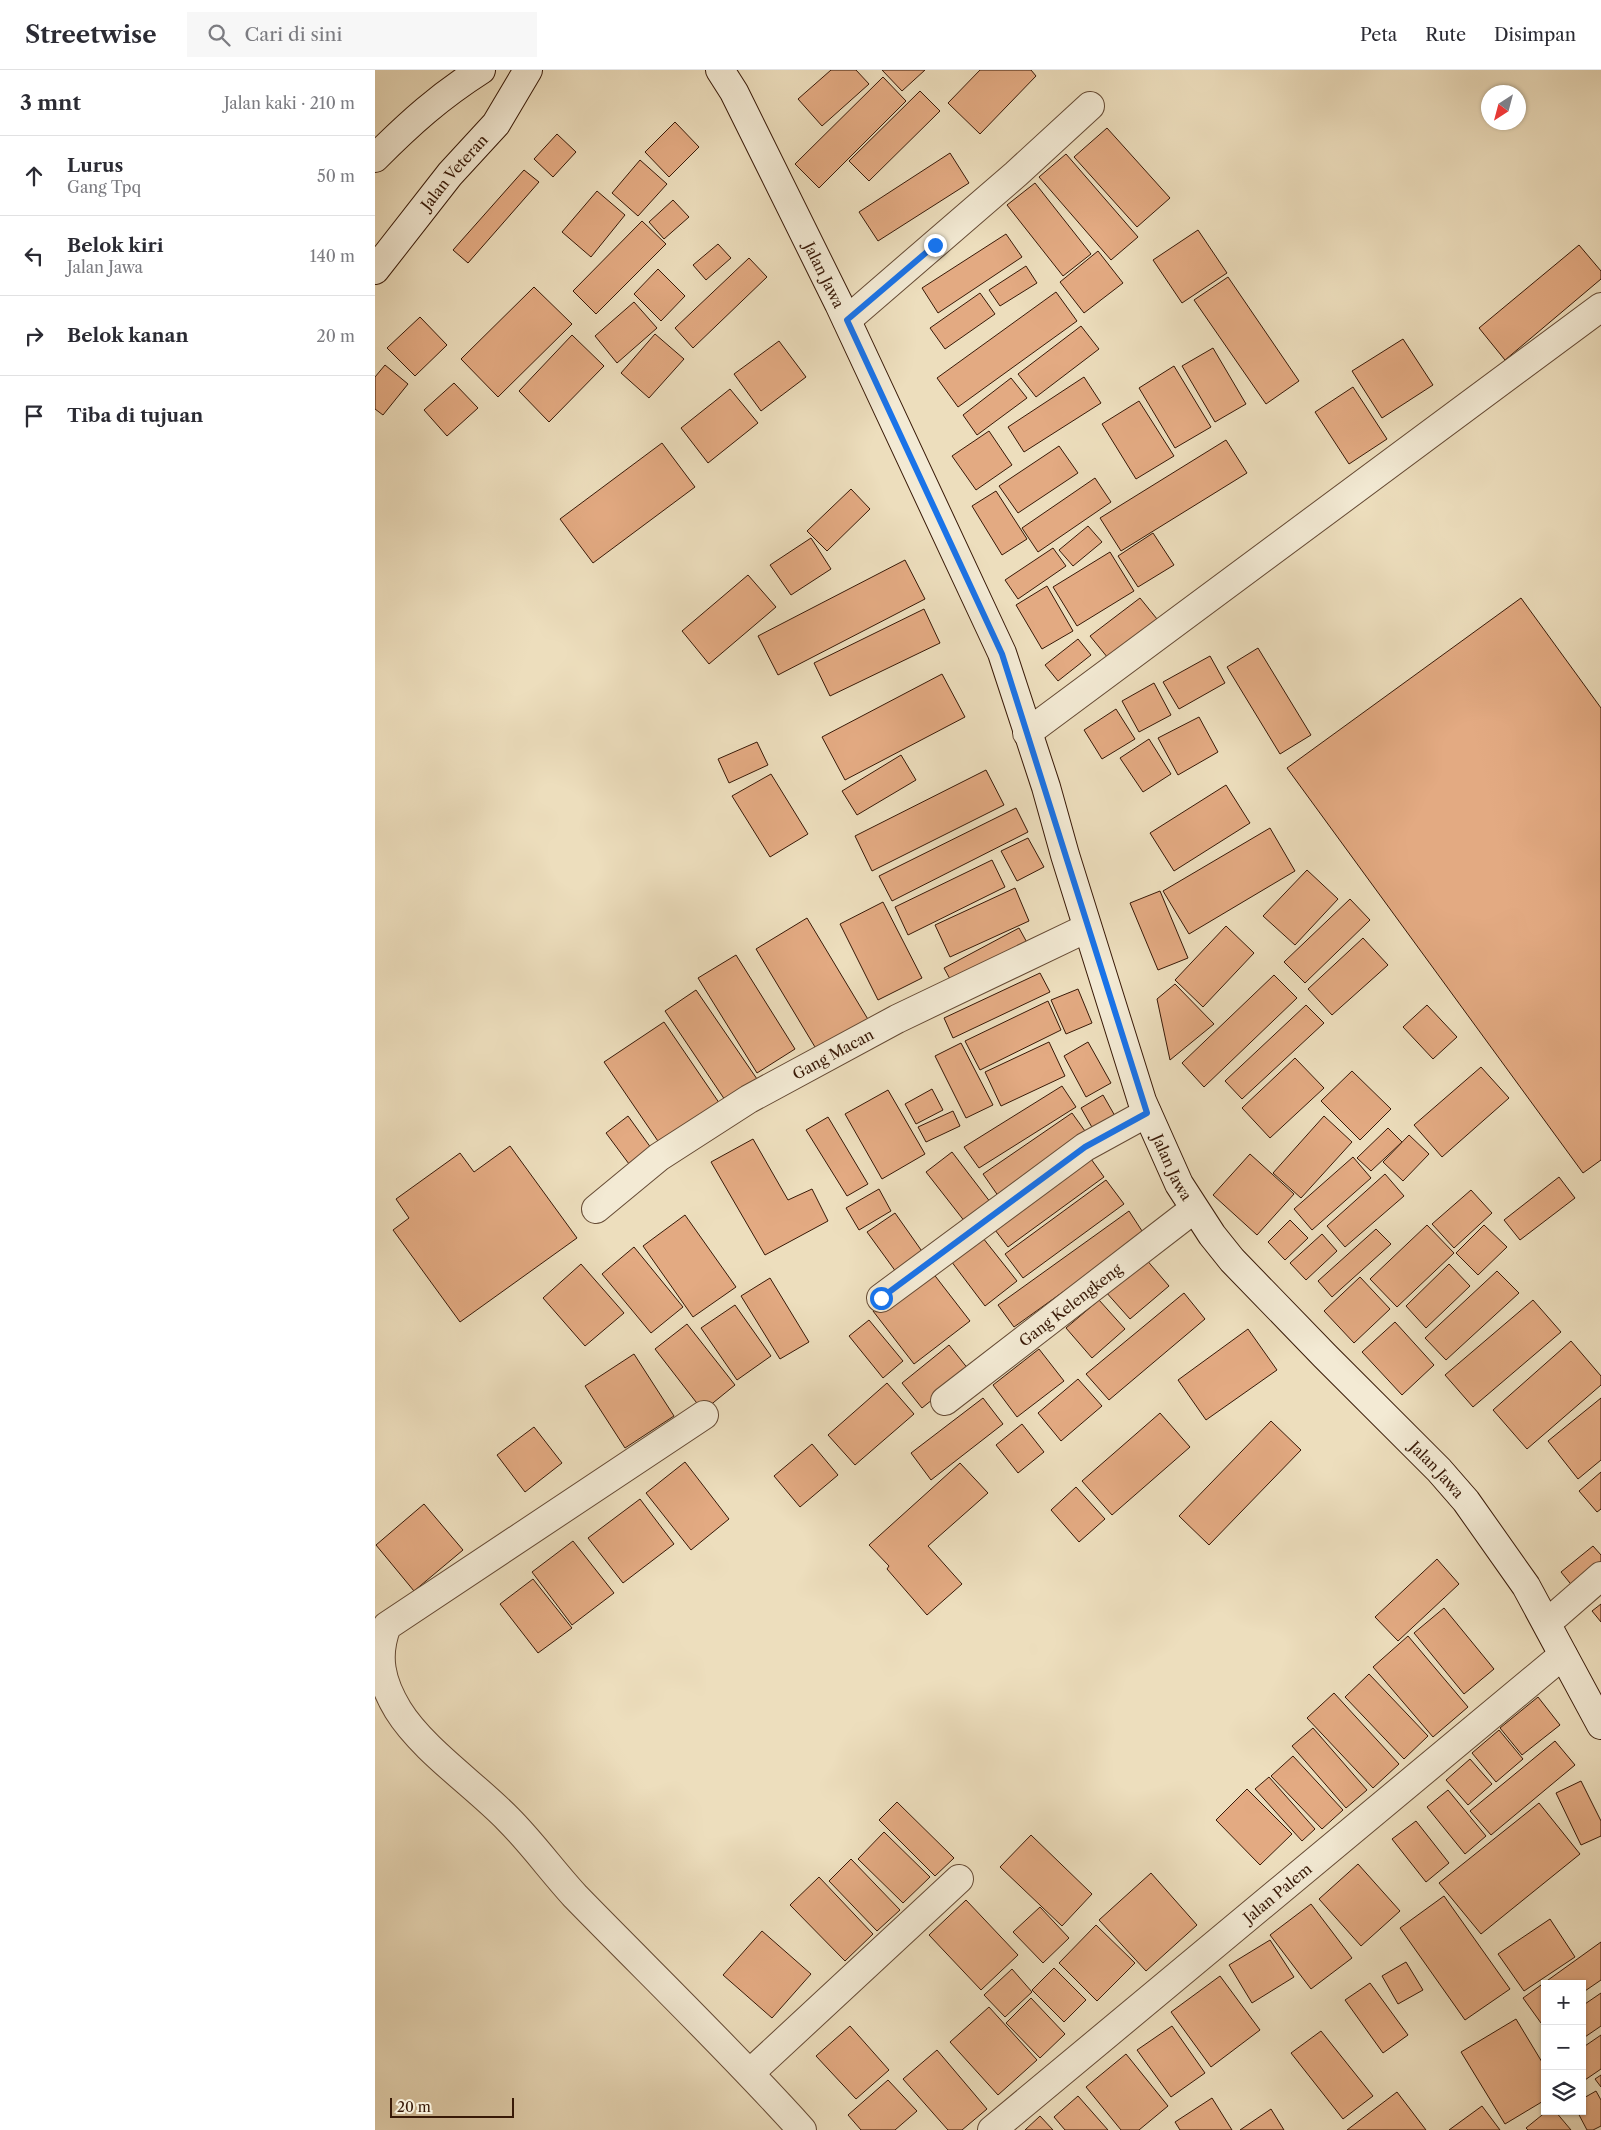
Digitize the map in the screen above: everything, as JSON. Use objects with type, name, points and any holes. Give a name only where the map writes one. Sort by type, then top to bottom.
[{"type":"street","points":[[375,158],[415,118],[447,92],[481,70]]},
{"type":"street","name":"Jalan Veteran","points":[[375,270],[450,174],[496,124],[528,70]]},
{"type":"street","name":"Jalan Jawa","points":[[720,70],[743,110],[847,320],[1002,654],[1046,788],[1087,928],[1147,1113],[1167,1160],[1194,1209],[1232,1260],[1450,1482],[1466,1501],[1526,1586],[1601,1725]]},
{"type":"street","points":[[847,320],[1016,174],[1090,106]]},
{"type":"street","points":[[1027,733],[1601,306]]},
{"type":"street","name":"Gang Macan","points":[[596,1209],[659,1157],[749,1100],[897,1019],[1087,928]]},
{"type":"street","points":[[881,1298],[1085,1147],[1147,1113]]},
{"type":"street","name":"Gang Kelengkeng","points":[[945,1400],[1194,1209]]},
{"type":"street","points":[[704,1415],[387,1626],[376,1650],[377,1663],[382,1682],[399,1712],[428,1745],[509,1821],[575,1896],[754,2069],[802,2130]]},
{"type":"street","points":[[1547,1623],[1601,1576]]},
{"type":"street","name":"Jalan Palem","points":[[992,2130],[1563,1655]]},
{"type":"street","points":[[754,2069],[959,1879]]},
{"type":"building","points":[[831,70],[856,70],[869,84],[822,126],[798,99]]},
{"type":"building","points":[[882,70],[925,70],[902,91]]},
{"type":"building","points":[[980,70],[1031,70],[1036,76],[980,134],[948,103]]},
{"type":"building","points":[[883,77],[906,101],[819,188],[795,164]]},
{"type":"building","points":[[920,91],[940,111],[869,181],[849,161]]},
{"type":"building","points":[[675,122],[699,147],[669,177],[645,152]]},
{"type":"building","points":[[1107,128],[1170,198],[1137,227],[1074,157]]},
{"type":"building","points":[[557,134],[576,152],[553,177],[534,159]]},
{"type":"building","points":[[950,153],[969,183],[878,241],[859,212]]},
{"type":"building","points":[[1066,154],[1138,237],[1111,260],[1039,177]]},
{"type":"building","points":[[640,160],[667,184],[638,216],[612,193]]},
{"type":"building","points":[[524,170],[539,182],[468,263],[453,250]]},
{"type":"building","points":[[1035,183],[1091,254],[1063,276],[1007,205]]},
{"type":"building","points":[[597,191],[625,215],[591,257],[562,232]]},
{"type":"building","points":[[673,200],[689,217],[664,239],[649,222]]},
{"type":"building","points":[[642,221],[666,244],[596,314],[573,291]]},
{"type":"building","points":[[1198,230],[1227,273],[1182,303],[1153,260]]},
{"type":"building","points":[[1006,234],[1022,257],[938,313],[922,288]]},
{"type":"building","points":[[718,244],[731,258],[706,280],[693,265]]},
{"type":"building","points":[[1579,245],[1601,271],[1601,279],[1505,360],[1479,328]]},
{"type":"building","points":[[1098,251],[1123,283],[1084,313],[1060,282]]},
{"type":"building","points":[[749,258],[767,277],[693,348],[675,328]]},
{"type":"building","points":[[1026,266],[1037,283],[1000,306],[989,290]]},
{"type":"building","points":[[658,269],[685,296],[661,321],[634,294]]},
{"type":"building","points":[[1228,277],[1299,381],[1266,404],[1194,300]]},
{"type":"building","points":[[534,287],[572,324],[498,397],[461,359]]},
{"type":"building","points":[[1056,292],[1077,321],[958,407],[937,378]]},
{"type":"building","points":[[980,293],[995,314],[945,349],[930,328]]},
{"type":"building","points":[[634,302],[657,328],[617,363],[595,336]]},
{"type":"building","points":[[420,317],[447,345],[415,376],[387,348]]},
{"type":"building","points":[[1081,326],[1099,349],[1036,397],[1018,374]]},
{"type":"building","points":[[655,334],[684,359],[649,398],[621,373]]},
{"type":"building","points":[[572,335],[604,366],[549,422],[519,391]]},
{"type":"building","points":[[1403,339],[1433,385],[1382,418],[1352,371]]},
{"type":"building","points":[[779,341],[806,377],[761,411],[734,374]]},
{"type":"building","points":[[1213,348],[1246,404],[1215,422],[1182,366]]},
{"type":"building","points":[[385,365],[408,384],[383,415],[375,409],[375,377]]},
{"type":"building","points":[[1174,366],[1211,427],[1175,448],[1139,388]]},
{"type":"building","points":[[1084,377],[1101,403],[1024,452],[1008,427]]},
{"type":"building","points":[[1011,378],[1027,398],[977,435],[963,415]]},
{"type":"building","points":[[454,383],[478,408],[447,436],[424,410]]},
{"type":"building","points":[[1353,387],[1387,439],[1349,464],[1315,412]]},
{"type":"building","points":[[730,389],[758,423],[708,463],[681,428]]},
{"type":"building","points":[[1139,401],[1174,456],[1136,479],[1102,424]]},
{"type":"building","points":[[989,431],[1012,465],[976,490],[952,456]]},
{"type":"building","points":[[1226,440],[1247,473],[1121,551],[1100,518]]},
{"type":"building","points":[[662,443],[695,487],[593,563],[560,519]]},
{"type":"building","points":[[1059,446],[1078,473],[1018,513],[999,486]]},
{"type":"building","points":[[1095,478],[1111,502],[1038,552],[1022,528]]},
{"type":"building","points":[[851,489],[870,509],[827,551],[807,531]]},
{"type":"building","points":[[996,491],[1027,539],[1002,555],[972,506]]},
{"type":"building","points":[[1088,526],[1102,542],[1073,566],[1059,550]]},
{"type":"building","points":[[1153,533],[1174,565],[1138,587],[1118,556]]},
{"type":"building","points":[[811,538],[831,569],[791,595],[770,565]]},
{"type":"building","points":[[1053,548],[1066,566],[1018,599],[1005,580]]},
{"type":"building","points":[[1110,552],[1134,591],[1077,626],[1053,587]]},
{"type":"building","points":[[905,560],[925,599],[778,675],[758,636]]},
{"type":"building","points":[[748,575],[776,607],[709,664],[682,631]]},
{"type":"building","points":[[1047,586],[1073,631],[1042,649],[1016,605]]},
{"type":"building","points":[[1140,598],[1157,619],[1108,658],[1090,636]]},
{"type":"building","points":[[1521,598],[1601,708],[1601,1160],[1583,1173],[1287,768]]},
{"type":"building","points":[[924,609],[940,643],[830,696],[814,663]]},
{"type":"building","points":[[1078,639],[1091,655],[1058,681],[1045,665]]},
{"type":"building","points":[[1258,648],[1311,735],[1280,754],[1227,667]]},
{"type":"building","points":[[1210,656],[1225,683],[1179,709],[1163,682]]},
{"type":"building","points":[[942,674],[965,717],[845,780],[822,737]]},
{"type":"building","points":[[1154,683],[1171,715],[1139,732],[1122,701]]},
{"type":"building","points":[[1116,709],[1135,739],[1102,759],[1084,730]]},
{"type":"building","points":[[1199,717],[1218,752],[1178,775],[1158,738]]},
{"type":"building","points":[[1149,739],[1171,774],[1143,792],[1120,758]]},
{"type":"building","points":[[757,742],[768,765],[729,783],[718,759]]},
{"type":"building","points":[[901,755],[916,780],[857,815],[842,791]]},
{"type":"building","points":[[986,770],[1004,805],[872,871],[855,836]]},
{"type":"building","points":[[771,774],[808,834],[770,857],[732,796]]},
{"type":"building","points":[[1226,785],[1250,823],[1174,871],[1150,833]]},
{"type":"building","points":[[1016,808],[1028,832],[892,901],[879,876]]},
{"type":"building","points":[[1270,828],[1295,871],[1189,934],[1163,891]]},
{"type":"building","points":[[1028,838],[1044,867],[1017,881],[1001,851]]},
{"type":"building","points":[[992,860],[1005,887],[908,935],[895,907]]},
{"type":"building","points":[[1307,870],[1338,899],[1295,945],[1263,916]]},
{"type":"building","points":[[1015,888],[1029,921],[950,957],[935,925]]},
{"type":"building","points":[[1160,891],[1188,958],[1158,970],[1130,903]]},
{"type":"building","points":[[1350,899],[1370,920],[1305,983],[1284,962]]},
{"type":"building","points":[[883,902],[922,978],[878,1000],[840,924]]},
{"type":"building","points":[[807,918],[869,1021],[818,1052],[756,949]]},
{"type":"building","points":[[1226,926],[1254,953],[1203,1007],[1175,980]]},
{"type":"building","points":[[1019,928],[1030,948],[955,988],[944,968]]},
{"type":"building","points":[[1363,938],[1388,965],[1332,1015],[1308,989]]},
{"type":"building","points":[[736,955],[795,1049],[757,1073],[698,978]]},
{"type":"building","points":[[1040,973],[1050,992],[953,1038],[944,1018]]},
{"type":"building","points":[[1274,975],[1297,998],[1204,1087],[1182,1063]]},
{"type":"building","points":[[1175,984],[1214,1024],[1170,1060],[1157,999]]},
{"type":"building","points":[[1078,989],[1092,1023],[1066,1034],[1051,1000]]},
{"type":"building","points":[[696,990],[757,1079],[725,1100],[665,1011]]},
{"type":"building","points":[[1048,1001],[1061,1030],[980,1070],[965,1041]]},
{"type":"building","points":[[1306,1005],[1324,1023],[1242,1099],[1225,1081]]},
{"type":"building","points":[[1427,1005],[1457,1037],[1433,1059],[1403,1027]]},
{"type":"building","points":[[664,1022],[724,1110],[664,1150],[604,1062]]},
{"type":"building","points":[[1049,1042],[1065,1076],[1001,1106],[985,1072]]},
{"type":"building","points":[[1088,1042],[1111,1083],[1086,1097],[1064,1056]]},
{"type":"building","points":[[961,1043],[993,1105],[966,1118],[935,1056]]},
{"type":"building","points":[[1295,1058],[1324,1088],[1270,1138],[1242,1108]]},
{"type":"building","points":[[1481,1067],[1509,1098],[1442,1157],[1414,1125]]},
{"type":"building","points":[[1352,1071],[1391,1109],[1360,1140],[1321,1101]]},
{"type":"building","points":[[1062,1086],[1076,1107],[979,1168],[964,1147]]},
{"type":"building","points":[[932,1089],[943,1110],[916,1124],[905,1104]]},
{"type":"building","points":[[888,1090],[925,1154],[882,1179],[845,1114]]},
{"type":"building","points":[[1103,1095],[1119,1123],[1097,1136],[1081,1108]]},
{"type":"building","points":[[953,1111],[960,1126],[926,1142],[918,1127]]},
{"type":"building","points":[[1072,1113],[1090,1138],[1001,1200],[983,1174]]},
{"type":"building","points":[[628,1116],[654,1152],[632,1168],[606,1133]]},
{"type":"building","points":[[1324,1116],[1352,1142],[1301,1198],[1273,1173]]},
{"type":"building","points":[[828,1117],[868,1184],[847,1196],[806,1130]]},
{"type":"building","points":[[1388,1128],[1402,1142],[1371,1171],[1357,1158]]},
{"type":"building","points":[[1409,1135],[1429,1154],[1403,1181],[1383,1162]]},
{"type":"building","points":[[753,1139],[788,1200],[812,1189],[828,1221],[765,1255],[711,1162]]},
{"type":"building","points":[[510,1146],[577,1238],[460,1322],[393,1230],[409,1218],[396,1199],[460,1153],[474,1172]]},
{"type":"building","points":[[952,1152],[994,1207],[969,1227],[926,1172]]},
{"type":"building","points":[[1086,1152],[1104,1177],[1008,1247],[989,1222]]},
{"type":"building","points":[[1250,1154],[1294,1194],[1257,1235],[1213,1195]]},
{"type":"building","points":[[1353,1157],[1371,1178],[1312,1230],[1294,1209]]},
{"type":"building","points":[[1385,1174],[1404,1196],[1345,1247],[1327,1226]]},
{"type":"building","points":[[1559,1177],[1575,1198],[1520,1240],[1504,1220]]},
{"type":"building","points":[[1106,1180],[1124,1204],[1023,1278],[1005,1254]]},
{"type":"building","points":[[879,1189],[891,1211],[859,1230],[846,1208]]},
{"type":"building","points":[[1471,1190],[1492,1213],[1454,1248],[1432,1224]]},
{"type":"building","points":[[1129,1211],[1144,1234],[1014,1327],[998,1305]]},
{"type":"building","points":[[895,1213],[926,1257],[899,1276],[867,1232]]},
{"type":"building","points":[[685,1215],[736,1287],[693,1317],[643,1246]]},
{"type":"building","points":[[1290,1220],[1308,1238],[1285,1260],[1268,1242]]},
{"type":"building","points":[[1427,1225],[1454,1253],[1397,1307],[1370,1279]]},
{"type":"building","points":[[1484,1225],[1507,1247],[1478,1275],[1456,1253]]},
{"type":"building","points":[[1376,1229],[1391,1244],[1332,1297],[1318,1281]]},
{"type":"building","points":[[979,1233],[1017,1281],[985,1306],[948,1257]]},
{"type":"building","points":[[1322,1234],[1337,1251],[1306,1280],[1290,1263]]},
{"type":"building","points":[[634,1247],[683,1307],[651,1333],[602,1274]]},
{"type":"building","points":[[1145,1258],[1169,1286],[1130,1319],[1105,1291]]},
{"type":"building","points":[[581,1264],[624,1313],[585,1346],[543,1298]]},
{"type":"building","points":[[1449,1264],[1470,1286],[1426,1328],[1406,1306]]},
{"type":"building","points":[[929,1268],[970,1321],[914,1364],[873,1311]]},
{"type":"building","points":[[1497,1271],[1519,1293],[1446,1360],[1425,1338]]},
{"type":"building","points":[[1360,1277],[1390,1309],[1354,1343],[1324,1311]]},
{"type":"building","points":[[770,1278],[809,1342],[780,1359],[741,1296]]},
{"type":"building","points":[[1184,1293],[1205,1319],[1109,1400],[1086,1374]]},
{"type":"building","points":[[1099,1300],[1125,1329],[1092,1358],[1066,1328]]},
{"type":"building","points":[[1533,1300],[1561,1332],[1473,1407],[1445,1375]]},
{"type":"building","points":[[735,1305],[771,1356],[737,1380],[701,1328]]},
{"type":"building","points":[[869,1320],[903,1361],[883,1378],[849,1336]]},
{"type":"building","points":[[1395,1322],[1434,1365],[1402,1395],[1362,1352]]},
{"type":"building","points":[[687,1324],[735,1385],[703,1411],[655,1349]]},
{"type":"building","points":[[1248,1329],[1277,1370],[1206,1420],[1178,1380]]},
{"type":"building","points":[[1571,1341],[1601,1376],[1601,1385],[1527,1449],[1493,1410]]},
{"type":"building","points":[[949,1345],[969,1370],[922,1408],[902,1383]]},
{"type":"building","points":[[1039,1349],[1064,1381],[1017,1417],[993,1385]]},
{"type":"building","points":[[634,1354],[674,1416],[625,1448],[585,1386]]},
{"type":"building","points":[[1078,1379],[1102,1406],[1061,1441],[1038,1413]]},
{"type":"building","points":[[887,1383],[914,1414],[855,1465],[828,1435]]},
{"type":"building","points":[[983,1398],[1003,1424],[931,1480],[911,1453]]},
{"type":"building","points":[[1601,1398],[1601,1460],[1578,1479],[1548,1441]]},
{"type":"building","points":[[1160,1413],[1190,1447],[1112,1515],[1082,1481]]},
{"type":"building","points":[[1271,1421],[1301,1450],[1209,1545],[1179,1516]]},
{"type":"building","points":[[1022,1424],[1044,1452],[1018,1473],[996,1445]]},
{"type":"building","points":[[534,1427],[562,1463],[525,1492],[497,1455]]},
{"type":"building","points":[[812,1444],[838,1475],[800,1507],[774,1476]]},
{"type":"building","points":[[685,1462],[729,1519],[691,1550],[646,1493]]},
{"type":"building","points":[[960,1463],[988,1493],[928,1546],[962,1584],[927,1615],[887,1569],[889,1566],[869,1545]]},
{"type":"building","points":[[1601,1472],[1601,1509],[1597,1512],[1579,1491]]},
{"type":"building","points":[[1076,1487],[1105,1519],[1079,1542],[1051,1510]]},
{"type":"building","points":[[640,1499],[674,1544],[623,1583],[588,1538]]},
{"type":"building","points":[[424,1504],[463,1550],[414,1591],[376,1545]]},
{"type":"building","points":[[573,1541],[614,1593],[572,1625],[532,1572]]},
{"type":"building","points":[[1593,1546],[1601,1555],[1601,1566],[1574,1588],[1561,1572]]},
{"type":"building","points":[[1437,1559],[1459,1584],[1398,1641],[1375,1617]]},
{"type":"building","points":[[533,1579],[572,1628],[538,1653],[500,1604]]},
{"type":"building","points":[[1601,1604],[1601,1622],[1592,1611]]},
{"type":"building","points":[[1444,1608],[1494,1669],[1464,1694],[1414,1633]]},
{"type":"building","points":[[1408,1636],[1468,1707],[1433,1737],[1373,1667]]},
{"type":"building","points":[[1369,1674],[1428,1736],[1404,1759],[1345,1697]]},
{"type":"building","points":[[1334,1693],[1399,1764],[1373,1788],[1307,1718]]},
{"type":"building","points":[[1538,1697],[1560,1725],[1522,1755],[1500,1728]]},
{"type":"building","points":[[1313,1728],[1367,1790],[1346,1808],[1292,1746]]},
{"type":"building","points":[[1499,1730],[1523,1759],[1496,1782],[1472,1753]]},
{"type":"building","points":[[1555,1741],[1575,1765],[1491,1835],[1470,1811]]},
{"type":"building","points":[[1293,1756],[1343,1810],[1322,1829],[1271,1776]]},
{"type":"building","points":[[1470,1759],[1492,1784],[1468,1805],[1446,1780]]},
{"type":"building","points":[[1269,1777],[1315,1829],[1302,1841],[1255,1789]]},
{"type":"building","points":[[1581,1781],[1601,1821],[1601,1836],[1581,1845],[1556,1793]]},
{"type":"building","points":[[1247,1789],[1292,1834],[1260,1865],[1216,1820]]},
{"type":"building","points":[[1448,1790],[1486,1836],[1465,1854],[1427,1807]]},
{"type":"building","points":[[897,1802],[954,1858],[935,1876],[879,1820]]},
{"type":"building","points":[[1539,1803],[1580,1854],[1481,1934],[1439,1883]]},
{"type":"building","points":[[1416,1821],[1449,1863],[1426,1882],[1392,1839]]},
{"type":"building","points":[[884,1832],[930,1877],[903,1903],[858,1859]]},
{"type":"building","points":[[1031,1835],[1092,1894],[1062,1926],[1000,1867]]},
{"type":"building","points":[[851,1859],[900,1910],[877,1931],[829,1881]]},
{"type":"building","points":[[1358,1864],[1400,1911],[1361,1946],[1319,1899]]},
{"type":"building","points":[[1151,1873],[1197,1925],[1146,1971],[1099,1920]]},
{"type":"building","points":[[819,1877],[873,1934],[845,1961],[790,1905]]},
{"type":"building","points":[[1444,1896],[1510,1989],[1465,2020],[1400,1928]]},
{"type":"building","points":[[966,1900],[1018,1955],[981,1990],[929,1935]]},
{"type":"building","points":[[1311,1904],[1352,1958],[1311,1989],[1270,1935]]},
{"type":"building","points":[[1040,1907],[1069,1938],[1043,1963],[1013,1932]]},
{"type":"building","points":[[1550,1919],[1575,1957],[1524,1991],[1498,1954]]},
{"type":"building","points":[[1096,1925],[1135,1963],[1097,2001],[1059,1963]]},
{"type":"building","points":[[762,1931],[811,1974],[772,2018],[723,1975]]},
{"type":"building","points":[[1270,1940],[1294,1977],[1252,2003],[1229,1965]]},
{"type":"building","points":[[1601,1942],[1601,1980],[1586,1990],[1586,1980],[1548,1980]]},
{"type":"building","points":[[1406,1962],[1423,1990],[1398,2004],[1382,1976]]},
{"type":"building","points":[[1054,1968],[1086,2000],[1064,2022],[1032,1990]]},
{"type":"building","points":[[1012,1969],[1032,1992],[1005,2017],[984,1995]]},
{"type":"building","points":[[1220,1976],[1260,2030],[1211,2067],[1171,2012]]},
{"type":"building","points":[[1370,1983],[1408,2035],[1383,2053],[1345,2000]]},
{"type":"building","points":[[1541,1985],[1541,2023],[1523,1998]]},
{"type":"building","points":[[1601,1993],[1601,2026],[1586,2036],[1586,2025],[1586,2003]]},
{"type":"building","points":[[1031,1998],[1065,2034],[1040,2058],[1006,2023]]},
{"type":"building","points":[[989,2007],[1037,2060],[998,2095],[950,2042]]},
{"type":"building","points":[[1516,2019],[1541,2060],[1541,2102],[1505,2124],[1461,2052]]},
{"type":"building","points":[[850,2026],[889,2070],[856,2099],[816,2056]]},
{"type":"building","points":[[1172,2026],[1205,2073],[1171,2097],[1137,2050]]},
{"type":"building","points":[[1321,2031],[1373,2096],[1343,2119],[1291,2053]]},
{"type":"building","points":[[1601,2035],[1601,2069],[1586,2079],[1586,2070],[1586,2045]]},
{"type":"building","points":[[937,2050],[987,2109],[962,2130],[948,2130],[903,2079]]},
{"type":"building","points":[[1126,2054],[1168,2106],[1139,2130],[1121,2130],[1086,2087]]},
{"type":"building","points":[[1601,2075],[1601,2087],[1595,2079]]},
{"type":"building","points":[[888,2080],[917,2111],[895,2130],[861,2130],[848,2115]]},
{"type":"building","points":[[1596,2091],[1601,2100],[1601,2126],[1593,2130],[1587,2130],[1579,2115],[1586,2115],[1586,2097]]},
{"type":"building","points":[[1397,2092],[1426,2130],[1347,2130]]},
{"type":"building","points":[[1078,2096],[1108,2130],[1065,2130],[1054,2117]]},
{"type":"building","points":[[1212,2098],[1232,2130],[1180,2130],[1175,2122]]},
{"type":"building","points":[[1482,2106],[1500,2130],[1449,2130]]},
{"type":"building","points":[[1271,2109],[1284,2130],[1240,2130]]},
{"type":"building","points":[[1542,2115],[1558,2115],[1571,2130],[1528,2130],[1526,2128]]},
{"type":"building","points":[[1040,2116],[1053,2130],[1025,2130]]},
{"type":"route","points":[[881,1298],[1085,1147],[1147,1113],[1065,855],[1046,788],[1002,654],[847,320],[935,245]]}]
